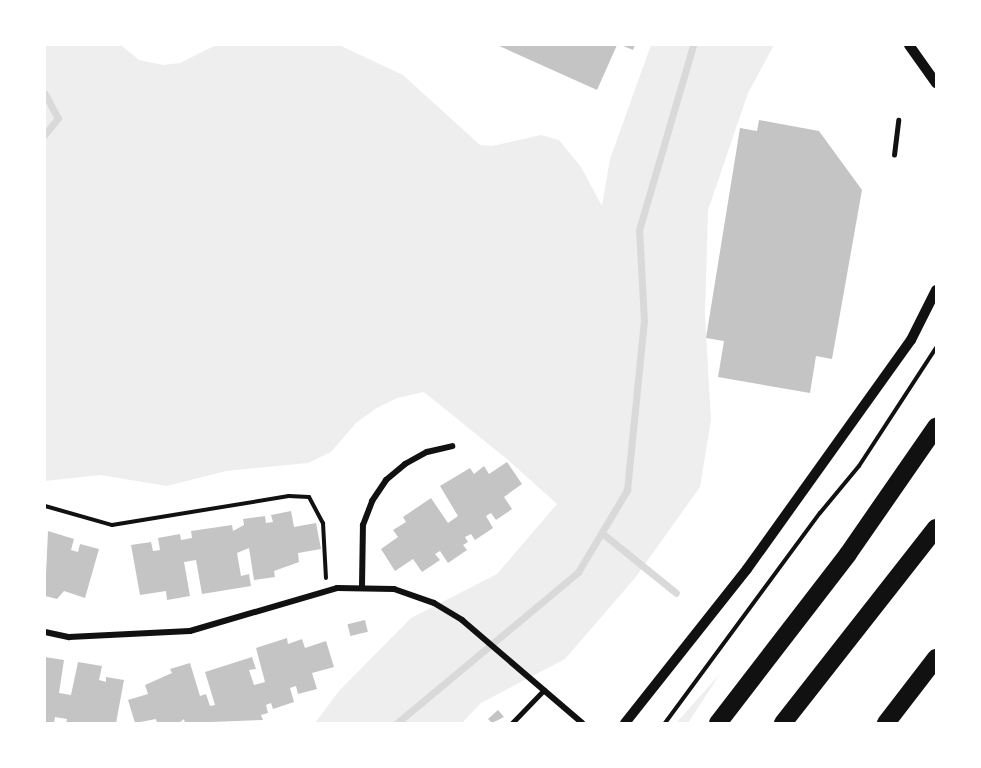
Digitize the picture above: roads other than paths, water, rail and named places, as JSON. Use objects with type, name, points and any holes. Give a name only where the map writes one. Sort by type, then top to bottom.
[{"type":"highway","points":[[718,723],[848,554],[936,427]]},
{"type":"highway","points":[[783,723],[936,528]]},
{"type":"highway","points":[[886,723],[936,658]]},
{"type":"street","points":[[909,45],[936,83]]},
{"type":"street","points":[[625,723],[747,569],[911,340],[936,290]]},
{"type":"street","points":[[362,586],[363,525],[372,501],[386,480],[405,464],[428,452],[452,446]]},
{"type":"street","points":[[45,632],[69,637],[190,631],[327,591],[362,586],[394,588],[434,603],[485,638],[582,723]]},
{"type":"lane","points":[[894,155],[898,120]]},
{"type":"lane","points":[[512,723],[544,690]]},
{"type":"waterway","points":[[397,723],[578,572],[627,490],[644,321],[639,230],[693,45]]},
{"type":"waterway","points":[[45,94],[58,118],[45,134]]},
{"type":"waterway","points":[[602,533],[676,593]]}]
